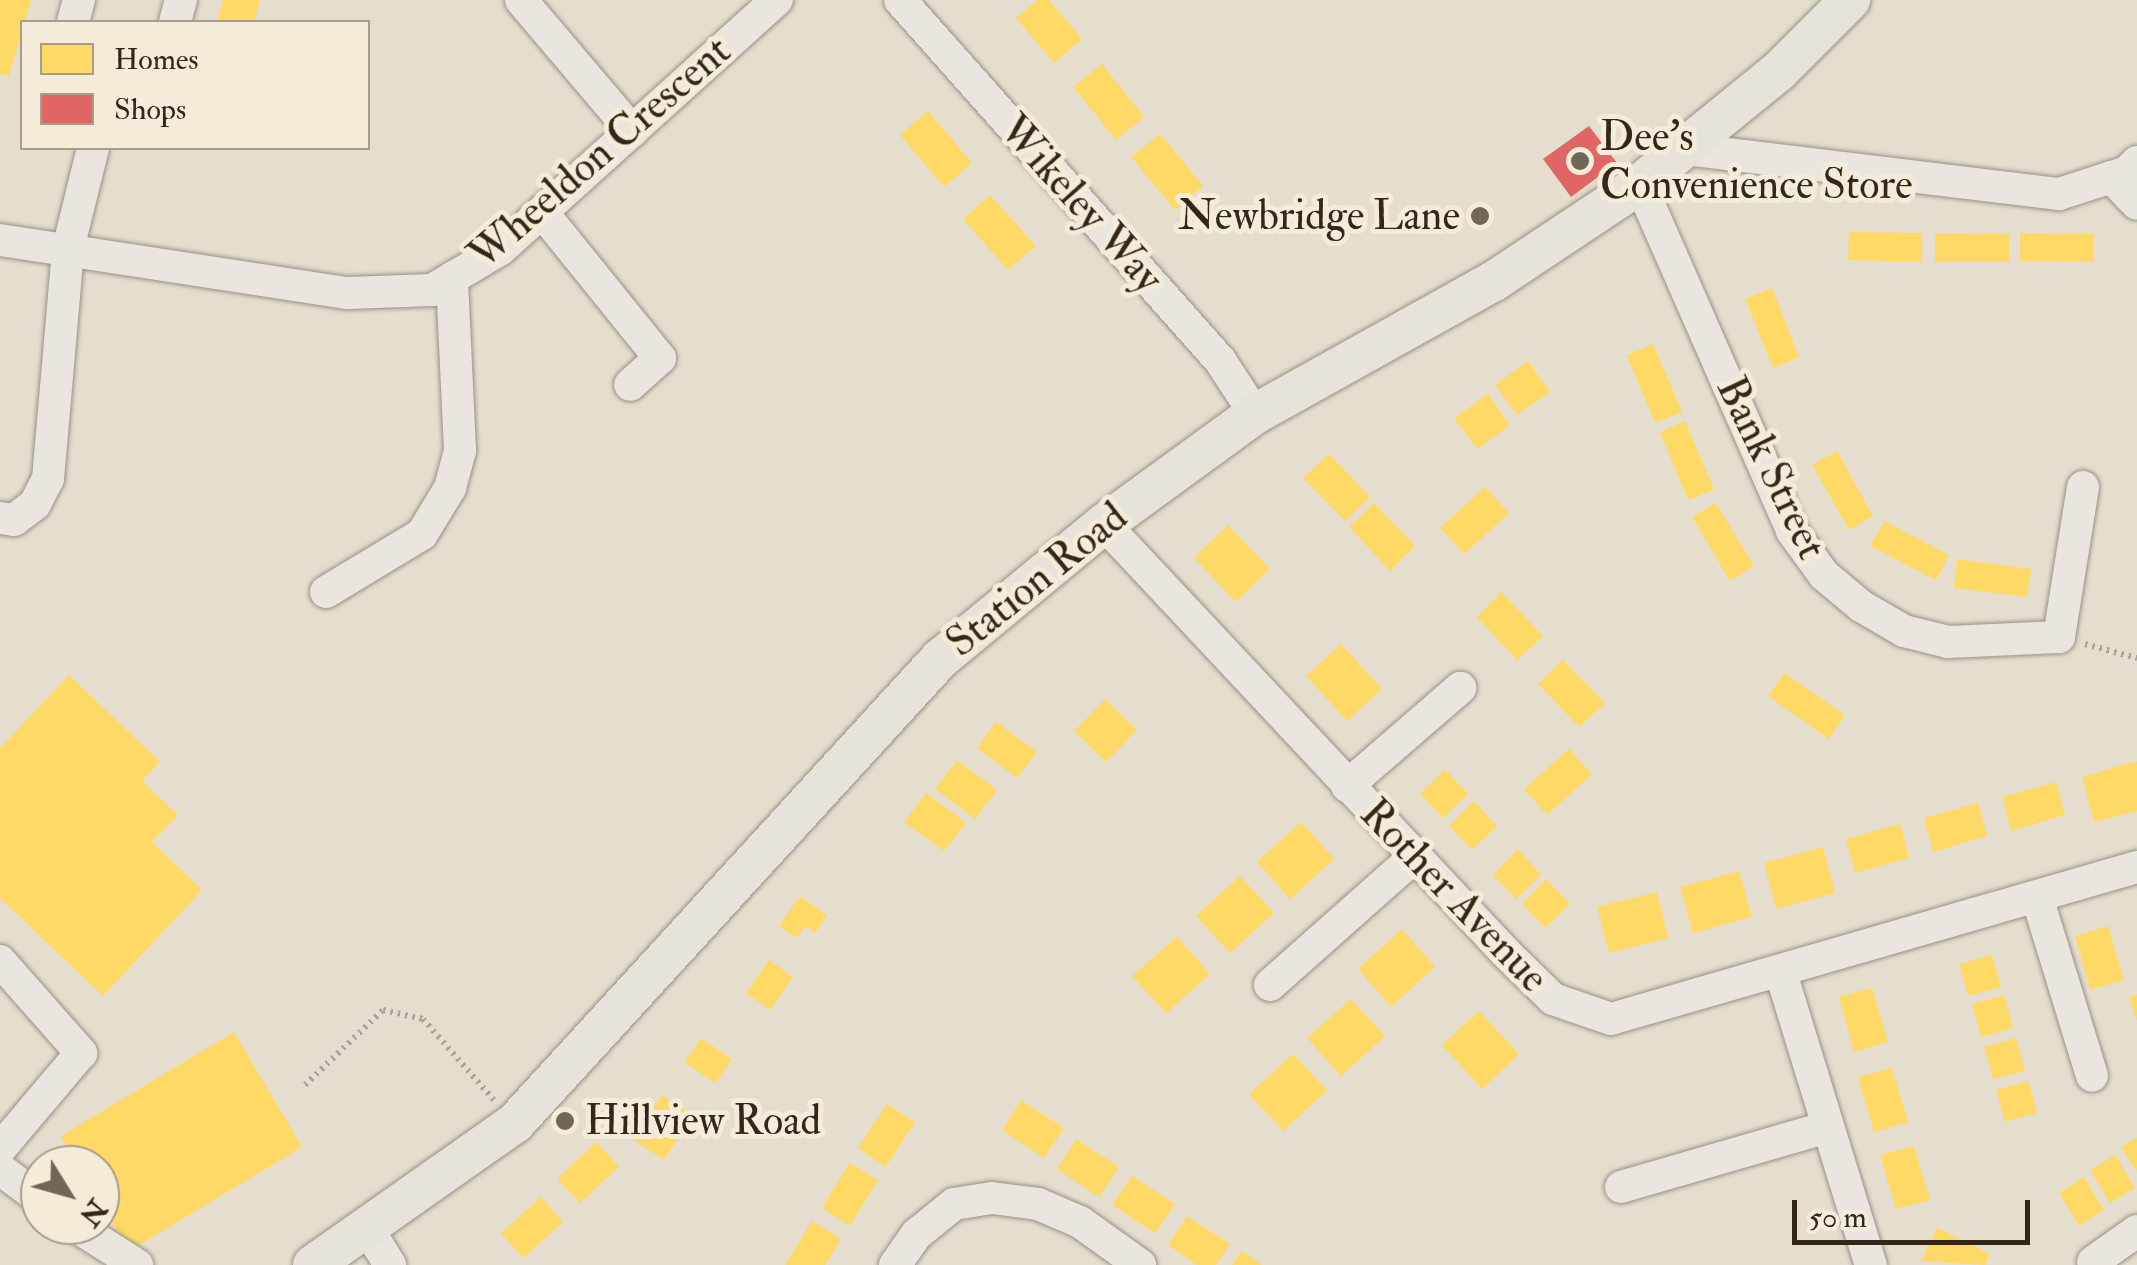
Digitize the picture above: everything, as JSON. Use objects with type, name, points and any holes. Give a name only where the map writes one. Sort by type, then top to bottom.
[{"type":"main road","name":"Station Road","points":[[312,1265],[368,1231],[515,1123],[940,658],[1104,524],[1256,414],[1494,281],[1640,184],[1778,72],[1850,0]]},
{"type":"street","points":[[521,0],[632,131]]},
{"type":"street","name":"Wheeldon Crescent","points":[[0,240],[348,293],[432,290],[500,249],[777,0]]},
{"type":"street","name":"Wikeley Way","points":[[913,5],[1221,362],[1256,414]]},
{"type":"street","points":[[1686,148],[2060,194],[2125,170],[2137,204]]},
{"type":"street","points":[[0,518],[14,520],[36,504],[48,480],[68,250],[93,150]]},
{"type":"street","name":"Bank Street","points":[[1640,184],[1792,530],[1824,574],[1861,606],[1918,634],[1948,642],[2059,638]]},
{"type":"street","points":[[542,212],[660,358],[630,385]]},
{"type":"street","points":[[326,592],[422,534],[450,488],[460,450],[452,278]]},
{"type":"street","points":[[2059,638],[2083,487]]},
{"type":"street","name":"Rother Avenue","points":[[1104,524],[1414,857],[1553,999],[1611,1019],[1781,973],[2137,867]]},
{"type":"street","points":[[1348,786],[1460,688]]},
{"type":"street","points":[[1270,985],[1414,857]]},
{"type":"street","points":[[2037,897],[2092,1076]]},
{"type":"street","points":[[0,961],[81,1053],[0,1149]]},
{"type":"street","points":[[1781,973],[1871,1265]]},
{"type":"street","points":[[1621,1187],[1827,1127]]},
{"type":"street","points":[[895,1265],[917,1234],[954,1204],[992,1198],[1038,1204],[1080,1222],[1140,1265]]},
{"type":"street","points":[[2093,1262],[2137,1230]]},
{"type":"street","points":[[368,1231],[390,1265]]},
{"type":"street","points":[[106,1245],[137,1265]]},
{"type":"path","points":[[2059,638],[2137,658]]},
{"type":"path","points":[[305,1084],[382,1010],[422,1019],[515,1123]]},
{"type":"building: Homes","points":[[0,0],[31,0],[25,20],[20,20],[20,38],[9,76],[0,74]]},
{"type":"building: Homes","points":[[223,0],[260,0],[255,20],[218,20]]},
{"type":"building: Homes","points":[[1038,0],[1049,0],[1082,39],[1054,63],[1016,18]]},
{"type":"building: Homes","points":[[1102,64],[1144,117],[1116,140],[1073,87]]},
{"type":"building: Homes","points":[[928,111],[972,163],[944,187],[900,135]]},
{"type":"building: Homes","points":[[1160,134],[1203,186],[1175,210],[1131,157]]},
{"type":"building: Homes","points":[[990,195],[1036,246],[1008,270],[963,219]]},
{"type":"building: Homes","points":[[1849,232],[1922,233],[1922,262],[1848,260]]},
{"type":"building: Homes","points":[[1935,233],[2009,234],[2009,262],[1935,262]]},
{"type":"building: Homes","points":[[2020,233],[2094,234],[2093,262],[2020,261]]},
{"type":"building: Homes","points":[[1772,288],[1799,357],[1773,368],[1745,299]]},
{"type":"building: Homes","points":[[1653,344],[1682,412],[1655,423],[1627,355]]},
{"type":"building: Homes","points":[[1528,361],[1550,392],[1517,415],[1495,385]]},
{"type":"building: Homes","points":[[1488,394],[1510,425],[1477,449],[1454,418]]},
{"type":"building: Homes","points":[[1685,421],[1714,489],[1688,500],[1660,432]]},
{"type":"building: Homes","points":[[1837,451],[1873,516],[1849,530],[1812,465]]},
{"type":"building: Homes","points":[[1329,454],[1370,497],[1345,521],[1303,478]]},
{"type":"building: Homes","points":[[1485,487],[1509,513],[1464,554],[1440,528]]},
{"type":"building: Homes","points":[[1374,503],[1415,546],[1390,571],[1349,527]]},
{"type":"building: Homes","points":[[1716,503],[1754,566],[1730,581],[1692,517]]},
{"type":"building: Homes","points":[[1884,521],[1949,555],[1936,580],[1870,546]]},
{"type":"building: Homes","points":[[1228,525],[1270,569],[1236,602],[1194,558]]},
{"type":"building: Homes","points":[[1957,559],[2031,569],[2027,597],[1954,588]]},
{"type":"building: Homes","points":[[1501,592],[1543,636],[1517,660],[1477,617]]},
{"type":"building: Homes","points":[[1341,644],[1382,689],[1347,721],[1306,676]]},
{"type":"building: Homes","points":[[1563,660],[1605,703],[1579,727],[1538,684]]},
{"type":"building: Homes","points":[[1784,673],[1845,715],[1829,739],[1768,696]]},
{"type":"building: Homes","points":[[69,675],[160,762],[142,781],[178,815],[152,842],[202,890],[103,996],[0,898],[0,748]]},
{"type":"building: Homes","points":[[1105,699],[1137,730],[1106,762],[1074,731]]},
{"type":"building: Homes","points":[[996,722],[1037,752],[1017,778],[977,748]]},
{"type":"building: Homes","points":[[1569,749],[1592,774],[1547,815],[1524,789]]},
{"type":"building: Homes","points":[[957,760],[997,790],[975,819],[935,789]]},
{"type":"building: Homes","points":[[2137,761],[2137,811],[2094,822],[2082,777]]},
{"type":"building: Homes","points":[[1445,769],[1468,794],[1443,818],[1420,794]]},
{"type":"building: Homes","points":[[2056,782],[2065,815],[2011,831],[2002,797]]},
{"type":"building: Homes","points":[[926,793],[966,823],[944,851],[904,822]]},
{"type":"building: Homes","points":[[1474,801],[1497,826],[1472,850],[1449,826]]},
{"type":"building: Homes","points":[[1978,803],[1987,836],[1933,852],[1924,818]]},
{"type":"building: Homes","points":[[1301,822],[1334,859],[1290,899],[1257,862]]},
{"type":"building: Homes","points":[[1900,824],[1909,858],[1855,873],[1846,839]]},
{"type":"building: Homes","points":[[1823,847],[1835,893],[1776,909],[1764,863]]},
{"type":"building: Homes","points":[[1518,849],[1541,875],[1516,899],[1493,875]]},
{"type":"building: Homes","points":[[1739,871],[1752,917],[1693,933],[1680,887]]},
{"type":"building: Homes","points":[[1240,876],[1274,913],[1230,953],[1196,916]]},
{"type":"building: Homes","points":[[1546,879],[1570,904],[1545,928],[1522,904]]},
{"type":"building: Homes","points":[[1657,892],[1668,938],[1609,953],[1597,907]]},
{"type":"building: Homes","points":[[800,896],[827,916],[815,933],[805,926],[796,938],[779,926]]},
{"type":"building: Homes","points":[[2108,926],[2124,980],[2090,990],[2075,936]]},
{"type":"building: Homes","points":[[1402,929],[1435,967],[1391,1007],[1358,969]]},
{"type":"building: Homes","points":[[1177,937],[1210,974],[1166,1013],[1132,976]]},
{"type":"building: Homes","points":[[1992,955],[2001,987],[1968,996],[1959,964]]},
{"type":"building: Homes","points":[[769,960],[793,977],[770,1010],[746,993]]},
{"type":"building: Homes","points":[[1872,988],[1888,1042],[1854,1052],[1839,997]]},
{"type":"building: Homes","points":[[2004,995],[2013,1028],[1981,1037],[1972,1004]]},
{"type":"building: Homes","points":[[2137,995],[2137,1020],[2136,1020],[2129,997]]},
{"type":"building: Homes","points":[[1351,999],[1385,1036],[1341,1076],[1307,1038]]},
{"type":"building: Homes","points":[[1479,1011],[1519,1054],[1482,1089],[1442,1045]]},
{"type":"building: Homes","points":[[234,1032],[302,1147],[129,1251],[120,1236],[120,1145],[66,1145],[61,1136]]},
{"type":"building: Homes","points":[[701,1038],[732,1059],[715,1083],[684,1062]]},
{"type":"building: Homes","points":[[2016,1038],[2025,1071],[1993,1079],[1984,1047]]},
{"type":"building: Homes","points":[[1293,1054],[1327,1091],[1283,1131],[1249,1094]]},
{"type":"building: Homes","points":[[1892,1068],[1908,1122],[1874,1132],[1858,1077]]},
{"type":"building: Homes","points":[[2028,1081],[2037,1113],[2005,1122],[1996,1090]]},
{"type":"building: Homes","points":[[662,1095],[693,1116],[664,1160],[632,1139]]},
{"type":"building: Homes","points":[[1021,1100],[1064,1128],[1044,1158],[1002,1130]]},
{"type":"building: Homes","points":[[887,1104],[915,1122],[886,1167],[858,1148]]},
{"type":"building: Homes","points":[[2137,1137],[2137,1172],[2121,1147]]},
{"type":"building: Homes","points":[[1076,1139],[1119,1167],[1099,1197],[1057,1169]]},
{"type":"building: Homes","points":[[596,1142],[619,1167],[580,1203],[557,1179]]},
{"type":"building: Homes","points":[[1914,1146],[1930,1200],[1896,1209],[1880,1155]]},
{"type":"building: Homes","points":[[2115,1155],[2135,1188],[2110,1203],[2090,1170]]},
{"type":"building: Homes","points":[[849,1163],[878,1180],[850,1226],[822,1208]]},
{"type":"building: Homes","points":[[1132,1176],[1175,1204],[1155,1233],[1112,1205]]},
{"type":"building: Homes","points":[[2084,1177],[2104,1210],[2079,1226],[2059,1193]]},
{"type":"building: Homes","points":[[541,1197],[563,1222],[523,1258],[501,1233]]},
{"type":"building: Homes","points":[[1187,1216],[1230,1244],[1216,1265],[1197,1265],[1168,1245]]},
{"type":"building: Homes","points":[[812,1221],[841,1239],[825,1265],[785,1265]]},
{"type":"building: Homes","points":[[1937,1228],[1990,1254],[1985,1265],[1921,1261]]},
{"type":"building: Homes","points":[[1242,1251],[1262,1265],[1232,1265]]},
{"type":"building: Shops","name":"Dee's Convenience Store","points":[[1589,126],[1617,163],[1571,197],[1543,159]]},
{"type":"place","name":"Dee's Convenience Store","points":[[1580,161]]},
{"type":"place","name":"Newbridge Lane","points":[[1480,216]]},
{"type":"place","name":"Hillview Road","points":[[565,1121]]}]
